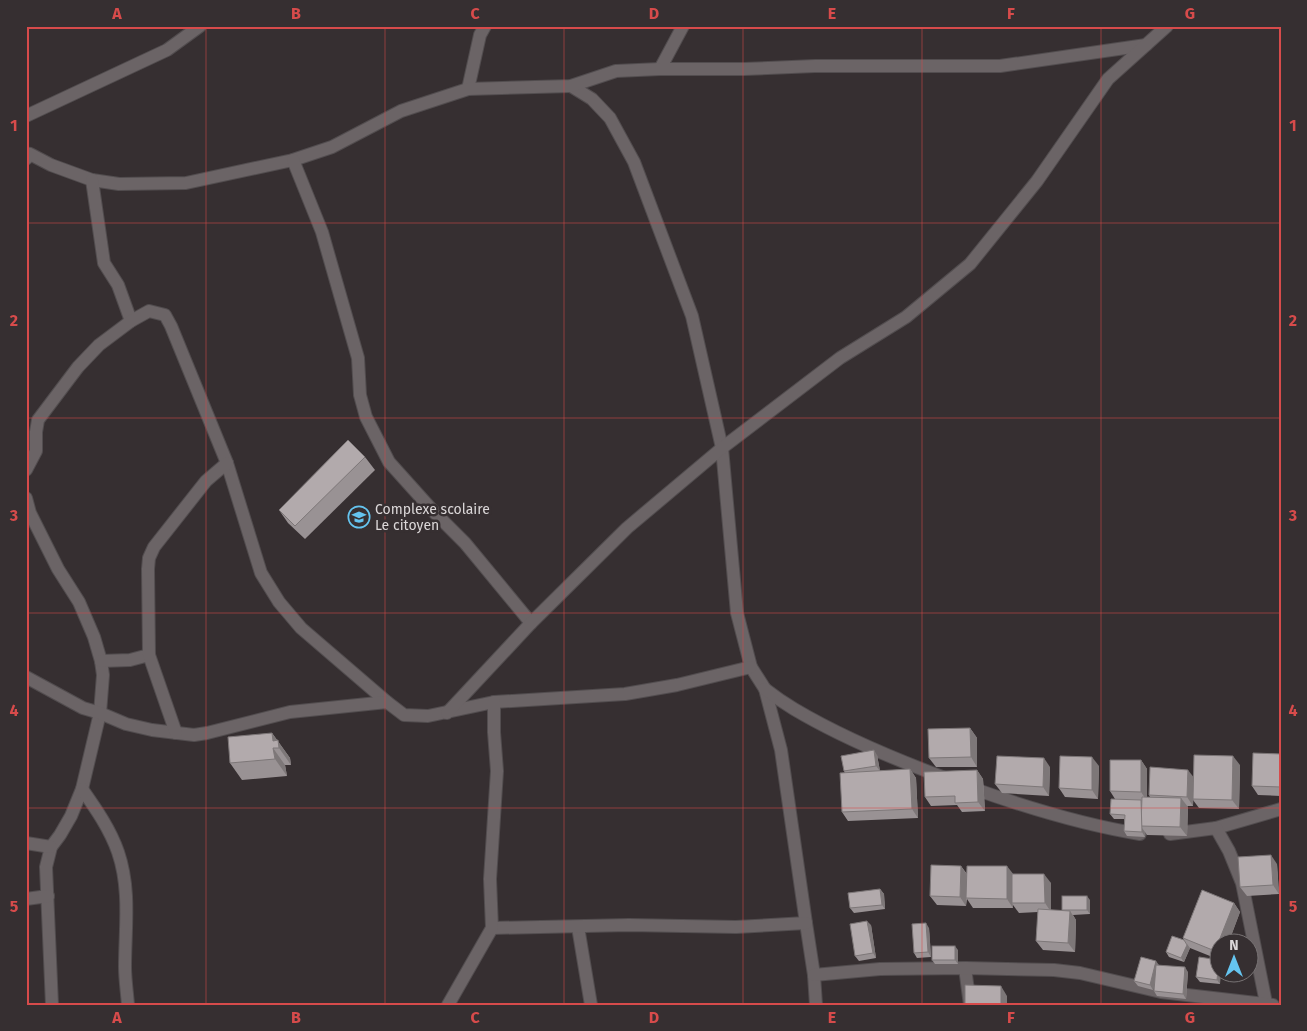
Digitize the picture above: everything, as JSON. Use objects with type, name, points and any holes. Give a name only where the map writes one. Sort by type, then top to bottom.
[{"type":"street","points":[[26,116],[167,50],[200,26]]},
{"type":"street","points":[[468,89],[480,35],[485,26]]},
{"type":"street","points":[[660,69],[683,26]]},
{"type":"street","points":[[447,713],[532,623],[627,528],[722,448],[840,358],[906,317],[970,264],[1037,181],[1108,79],[1166,26]]},
{"type":"street","points":[[28,155],[92,180],[119,184],[186,183],[292,160],[332,147],[401,111],[468,89],[571,86],[616,71],[660,69],[744,69],[815,66],[1000,66],[1146,45]]},
{"type":"street","points":[[571,86],[592,99],[610,118],[634,162],[692,316],[722,448],[737,613],[751,667],[764,690],[782,750],[814,975],[816,1005]]},
{"type":"street","points":[[292,160],[322,232],[340,294],[358,358],[360,395],[366,416],[389,462],[466,544],[532,623]]},
{"type":"street","points":[[92,180],[104,263],[118,285],[131,321]]},
{"type":"street","points":[[26,470],[36,451],[38,420],[78,367],[99,345],[131,321],[150,311],[165,315],[228,463],[261,573],[279,602],[301,628],[404,715],[428,716],[494,702],[625,694],[677,685],[751,667]]},
{"type":"street","points":[[176,733],[150,656],[148,569],[152,550],[206,481],[228,463]]},
{"type":"street","points":[[26,498],[30,513],[58,569],[80,602],[94,637],[103,674],[100,713],[82,789],[60,836],[50,847],[46,867],[52,1005]]},
{"type":"street","points":[[101,661],[130,660],[150,656]]},
{"type":"street","points":[[26,677],[83,708],[126,724],[152,730],[201,735],[290,712],[387,702]]},
{"type":"street","points":[[764,690],[839,734],[915,767],[997,797],[1112,829],[1155,834],[1216,828],[1281,809]]},
{"type":"street","points":[[448,1005],[492,928],[490,880],[497,771],[494,702]]},
{"type":"street","points":[[82,789],[113,840],[124,877],[127,903],[125,968],[128,1005]]},
{"type":"street","points":[[814,975],[880,969],[1054,970],[1080,973],[1161,992],[1269,1004],[1242,883],[1229,851],[1216,828]]},
{"type":"street","points":[[26,843],[50,847]]},
{"type":"street","points":[[26,899],[48,896]]},
{"type":"street","points":[[492,928],[629,925],[736,927],[806,924]]},
{"type":"street","points":[[578,927],[591,1005]]},
{"type":"street","points":[[965,968],[970,1005]]},
{"type":"building","points":[[348,440],[365,457],[295,526],[279,510]]},
{"type":"building","points":[[970,728],[971,757],[929,758],[928,729]]},
{"type":"building","points":[[272,733],[273,741],[278,740],[279,748],[273,748],[275,759],[230,763],[228,737]]},
{"type":"building","points":[[874,750],[876,766],[844,771],[841,756]]},
{"type":"building","points":[[1253,753],[1281,754],[1281,787],[1252,786]]},
{"type":"building","points":[[1194,755],[1233,756],[1232,800],[1193,799]]},
{"type":"building","points":[[997,756],[1044,758],[1043,787],[995,784]]},
{"type":"building","points":[[1060,756],[1092,757],[1092,790],[1059,788]]},
{"type":"building","points":[[1110,760],[1141,760],[1141,792],[1110,791]]},
{"type":"building","points":[[1150,767],[1188,770],[1187,797],[1149,795]]},
{"type":"building","points":[[910,769],[912,809],[842,812],[840,773]]},
{"type":"building","points":[[977,770],[978,802],[955,803],[955,796],[925,797],[924,772]]},
{"type":"building","points":[[1142,797],[1181,798],[1180,827],[1141,826]]},
{"type":"building","points":[[1111,799],[1141,800],[1142,832],[1124,831],[1125,815],[1110,814]]},
{"type":"building","points":[[1271,855],[1273,885],[1240,887],[1238,857]]},
{"type":"building","points":[[931,865],[961,866],[960,897],[930,896]]},
{"type":"building","points":[[967,866],[1007,866],[1007,899],[966,898]]},
{"type":"building","points":[[1012,874],[1044,874],[1045,903],[1012,903]]},
{"type":"building","points":[[880,889],[882,905],[850,908],[848,893]]},
{"type":"building","points":[[1202,890],[1234,903],[1222,934],[1210,934],[1210,949],[1183,938]]},
{"type":"building","points":[[1062,896],[1087,896],[1087,910],[1062,910]]},
{"type":"building","points":[[1038,909],[1070,911],[1068,943],[1036,941]]},
{"type":"building","points":[[867,921],[873,953],[855,956],[850,924]]},
{"type":"building","points":[[926,923],[928,952],[914,953],[912,924]]},
{"type":"building","points":[[1172,936],[1184,940],[1187,945],[1181,958],[1166,952]]},
{"type":"building","points":[[932,946],[955,946],[955,960],[932,960]]},
{"type":"building","points":[[1141,957],[1156,961],[1150,985],[1134,981]]},
{"type":"building","points":[[1199,957],[1210,959],[1210,979],[1196,977]]},
{"type":"building","points":[[1156,965],[1185,967],[1183,994],[1154,991]]},
{"type":"building","points":[[965,985],[1001,986],[1001,1005],[965,1005]]},
{"type":"place","name":"Complexe scolaire Le citoyen","points":[[359,517]]}]
